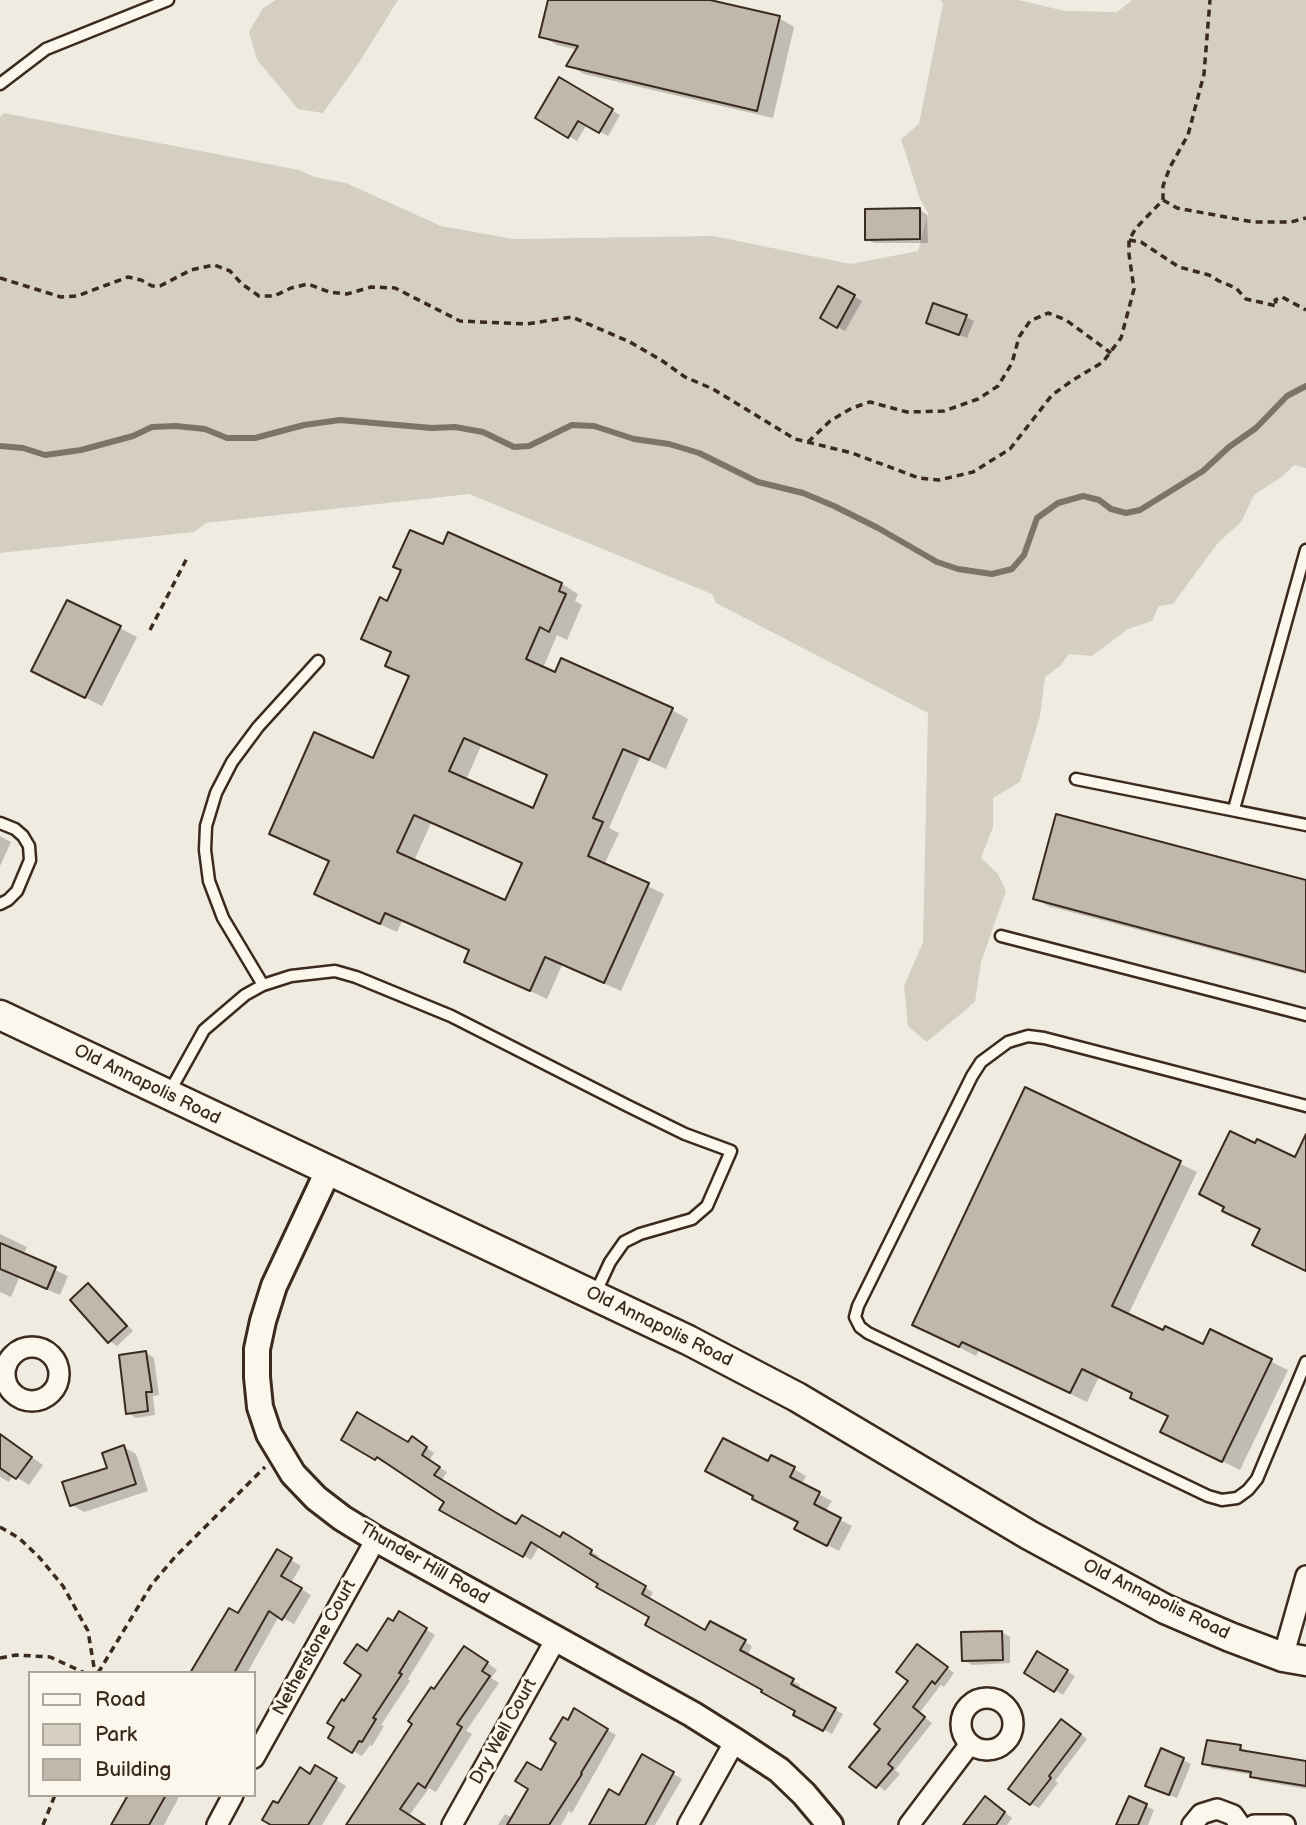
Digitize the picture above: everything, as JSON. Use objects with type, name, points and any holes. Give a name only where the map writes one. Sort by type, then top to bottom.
[{"type":"main road","name":"Old Annapolis Road","points":[[0,1014],[595,1295],[797,1397],[1113,1582],[1165,1609],[1230,1637],[1295,1659]]},
{"type":"street","name":"Thunder Hill Road","points":[[328,1171],[274,1286],[257,1349],[260,1407],[279,1453],[293,1474],[316,1498],[376,1539],[692,1714],[735,1741],[779,1770],[830,1825]]},
{"type":"street","name":"Netherstone Court","points":[[256,1754],[376,1539]]},
{"type":"street","points":[[1295,1659],[1306,1576]]},
{"type":"street","name":"Dry Well Court","points":[[452,1825],[556,1639]]},
{"type":"street","points":[[688,1825],[735,1741]]},
{"type":"street","points":[[909,1825],[970,1744]]},
{"type":"street","points":[[217,1825],[232,1797]]},
{"type":"street","points":[[1192,1825],[1201,1814],[1217,1809],[1233,1815],[1240,1825]]},
{"type":"street","points":[[1254,1825],[1285,1825]]},
{"type":"lane","points":[[0,84],[46,49],[168,0]]},
{"type":"lane","points":[[1234,809],[1306,550]]},
{"type":"lane","points":[[263,985],[223,918],[209,881],[205,850],[206,826],[215,793],[232,762],[258,727],[318,661]]},
{"type":"lane","points":[[1076,779],[1306,825]]},
{"type":"lane","points":[[0,823],[15,829],[23,836],[29,846],[30,860],[17,891],[0,904]]},
{"type":"lane","points":[[1001,936],[1306,1015]]},
{"type":"lane","points":[[168,1095],[204,1030],[220,1014],[263,985],[291,975],[335,971],[451,1016],[639,1112],[731,1152],[707,1206],[692,1219],[640,1234],[624,1242],[610,1262],[595,1295]]},
{"type":"lane","points":[[1306,1106],[1044,1038],[1028,1036],[1008,1042],[981,1062],[972,1076],[858,1306],[855,1317],[860,1327],[868,1334],[1208,1496],[1222,1500],[1237,1498],[1257,1479],[1306,1362]]},
{"type":"path","points":[[0,278],[61,298],[77,296],[128,276],[152,286],[160,286],[191,270],[214,265],[230,271],[259,296],[274,296],[308,284],[329,292],[347,293],[371,287],[395,288],[460,321],[526,324],[572,317],[630,342],[685,377],[745,407],[773,428],[807,442],[852,453],[919,478],[939,480],[973,471],[1010,449],[1052,395],[1103,362],[1121,338],[1134,289],[1129,240],[1136,228],[1163,201],[1163,186],[1170,167],[1188,135],[1204,74],[1210,0]]},
{"type":"path","points":[[1163,201],[1177,208],[1253,222],[1292,222],[1306,218]]},
{"type":"path","points":[[1129,240],[1141,242],[1179,267],[1209,275],[1236,288],[1246,299],[1277,306],[1275,300],[1282,297],[1306,310]]},
{"type":"path","points":[[807,442],[830,421],[852,408],[870,402],[907,412],[944,411],[978,399],[998,386],[1012,363],[1019,337],[1030,321],[1048,313],[1066,320],[1111,353]]},
{"type":"path","points":[[150,630],[187,558]]},
{"type":"path","points":[[97,1671],[152,1584],[184,1547],[279,1453]]},
{"type":"path","points":[[0,1527],[19,1538],[39,1556],[63,1586],[88,1632],[96,1671]]},
{"type":"path","points":[[0,1658],[50,1657],[81,1671]]},
{"type":"path","points":[[43,1825],[54,1797]]},
{"type":"green space","points":[[276,0],[398,0],[323,113],[298,109],[257,60],[249,32],[263,8]]},
{"type":"green space","points":[[941,0],[1018,0],[1065,11],[1117,12],[1132,0],[1306,0],[1306,468],[1294,465],[1283,476],[1254,495],[1241,522],[1217,544],[1173,604],[1159,606],[1152,621],[1128,629],[1092,656],[1069,654],[1060,666],[1045,677],[1040,716],[1020,782],[993,798],[993,827],[981,858],[998,874],[1006,891],[981,962],[975,1002],[927,1042],[908,1026],[904,986],[923,942],[928,713],[716,603],[712,594],[469,494],[206,523],[194,532],[0,553],[0,117],[4,113],[299,170],[314,177],[346,183],[441,226],[513,239],[713,236],[851,264],[918,251],[928,213],[920,199],[901,139],[919,124],[943,4]]},
{"type":"building","points":[[548,0],[710,0],[780,16],[757,111],[566,66],[578,46],[539,37]]},
{"type":"building","points":[[559,77],[613,109],[599,133],[578,121],[568,138],[535,118]]},
{"type":"building","points":[[920,208],[920,239],[865,240],[865,209]]},
{"type":"building","points":[[838,286],[855,295],[837,328],[820,318]]},
{"type":"building","points":[[933,303],[967,315],[959,335],[926,323]]},
{"type":"building","points":[[410,530],[443,544],[448,532],[562,583],[559,591],[566,594],[549,632],[540,627],[526,659],[555,672],[561,658],[673,708],[649,760],[623,749],[593,818],[603,822],[588,856],[649,883],[604,983],[545,957],[530,991],[464,962],[469,950],[385,913],[380,924],[314,894],[329,861],[269,834],[314,732],[373,758],[409,676],[385,666],[391,652],[361,639],[380,597],[387,601],[401,570],[393,567]],"holes":[[[464,738],[547,775],[533,808],[449,771]],[[414,815],[522,863],[505,900],[397,852]]]},
{"type":"building","points":[[67,600],[121,626],[85,698],[31,671]]},
{"type":"building","points":[[1056,814],[1306,880],[1306,972],[1033,899]]},
{"type":"building","points":[[1025,1087],[1181,1161],[1112,1306],[1163,1330],[1165,1326],[1203,1344],[1210,1329],[1272,1359],[1222,1462],[1160,1432],[1168,1416],[1130,1398],[1132,1393],[1082,1369],[1070,1393],[962,1342],[959,1347],[912,1325]]},
{"type":"building","points":[[1230,1131],[1255,1143],[1257,1139],[1295,1157],[1306,1134],[1306,1271],[1252,1245],[1260,1229],[1222,1211],[1224,1207],[1199,1194]]},
{"type":"building","points":[[0,1243],[56,1267],[47,1289],[0,1269]]},
{"type":"building","points":[[88,1283],[127,1326],[108,1343],[70,1300]]},
{"type":"building","points":[[146,1351],[152,1392],[146,1392],[148,1411],[126,1414],[119,1355]]},
{"type":"building","points":[[357,1412],[408,1442],[412,1436],[427,1447],[422,1455],[440,1467],[434,1475],[505,1518],[516,1524],[522,1515],[560,1537],[563,1532],[592,1550],[590,1554],[646,1586],[642,1594],[705,1630],[710,1621],[746,1640],[740,1650],[794,1679],[791,1684],[836,1708],[823,1731],[793,1715],[795,1711],[761,1692],[762,1690],[645,1625],[649,1617],[596,1587],[598,1584],[531,1542],[523,1557],[439,1510],[444,1502],[377,1457],[375,1460],[341,1440]]},
{"type":"building","points":[[0,1434],[32,1457],[16,1479],[0,1468]]},
{"type":"building","points":[[723,1438],[768,1461],[771,1455],[795,1467],[790,1477],[820,1492],[814,1504],[841,1518],[827,1546],[794,1529],[798,1522],[705,1471]]},
{"type":"building","points":[[124,1445],[136,1484],[70,1506],[62,1482],[107,1468],[102,1453]]},
{"type":"building","points":[[277,1549],[292,1558],[281,1576],[302,1588],[282,1620],[269,1611],[235,1671],[191,1671],[229,1608],[238,1613]]},
{"type":"building","points":[[399,1611],[427,1628],[399,1673],[402,1674],[373,1718],[376,1719],[352,1753],[328,1738],[334,1727],[327,1723],[361,1675],[344,1663],[357,1644],[367,1651],[388,1618],[393,1621]]},
{"type":"building","points":[[1002,1631],[1003,1660],[962,1661],[961,1632]]},
{"type":"building","points":[[917,1644],[948,1667],[935,1684],[932,1681],[913,1707],[925,1717],[888,1764],[893,1768],[876,1788],[849,1767],[880,1729],[874,1724],[908,1681],[896,1672]]},
{"type":"building","points":[[464,1646],[488,1662],[482,1671],[490,1676],[457,1724],[462,1727],[425,1788],[418,1783],[400,1809],[425,1825],[346,1825],[412,1724],[408,1721]]},
{"type":"building","points":[[1037,1651],[1068,1670],[1054,1692],[1024,1673]]},
{"type":"building","points":[[574,1708],[608,1729],[549,1825],[507,1825],[528,1789],[515,1781],[527,1762],[541,1770],[556,1743],[550,1739],[563,1717],[568,1720]]},
{"type":"building","points":[[1061,1719],[1081,1734],[1030,1805],[1008,1789]]},
{"type":"building","points":[[1207,1740],[1241,1745],[1240,1750],[1306,1761],[1306,1786],[1250,1777],[1251,1772],[1202,1764]]},
{"type":"building","points":[[1161,1748],[1184,1758],[1169,1795],[1145,1786]]},
{"type":"building","points":[[642,1754],[674,1772],[645,1825],[589,1825],[609,1789],[619,1795]]},
{"type":"building","points":[[315,1765],[337,1778],[308,1825],[271,1825],[262,1820],[273,1801],[278,1803],[300,1767],[310,1774]]},
{"type":"building","points":[[985,1796],[1005,1812],[996,1825],[963,1825]]},
{"type":"building","points":[[1129,1796],[1147,1804],[1138,1825],[1116,1825]]},
{"type":"building","points":[[127,1797],[165,1797],[149,1825],[111,1825]]},
{"type":"waterway","points":[[0,446],[23,448],[45,455],[81,450],[133,436],[152,427],[205,429],[227,438],[255,438],[304,425],[340,420],[432,428],[455,427],[483,432],[514,447],[529,446],[572,425],[594,426],[634,439],[669,444],[699,453],[758,482],[803,493],[834,506],[937,562],[958,569],[992,574],[1012,569],[1024,555],[1037,518],[1058,503],[1083,496],[1099,500],[1111,509],[1126,513],[1140,510],[1203,471],[1229,447],[1256,428],[1287,396],[1306,386]]}]
